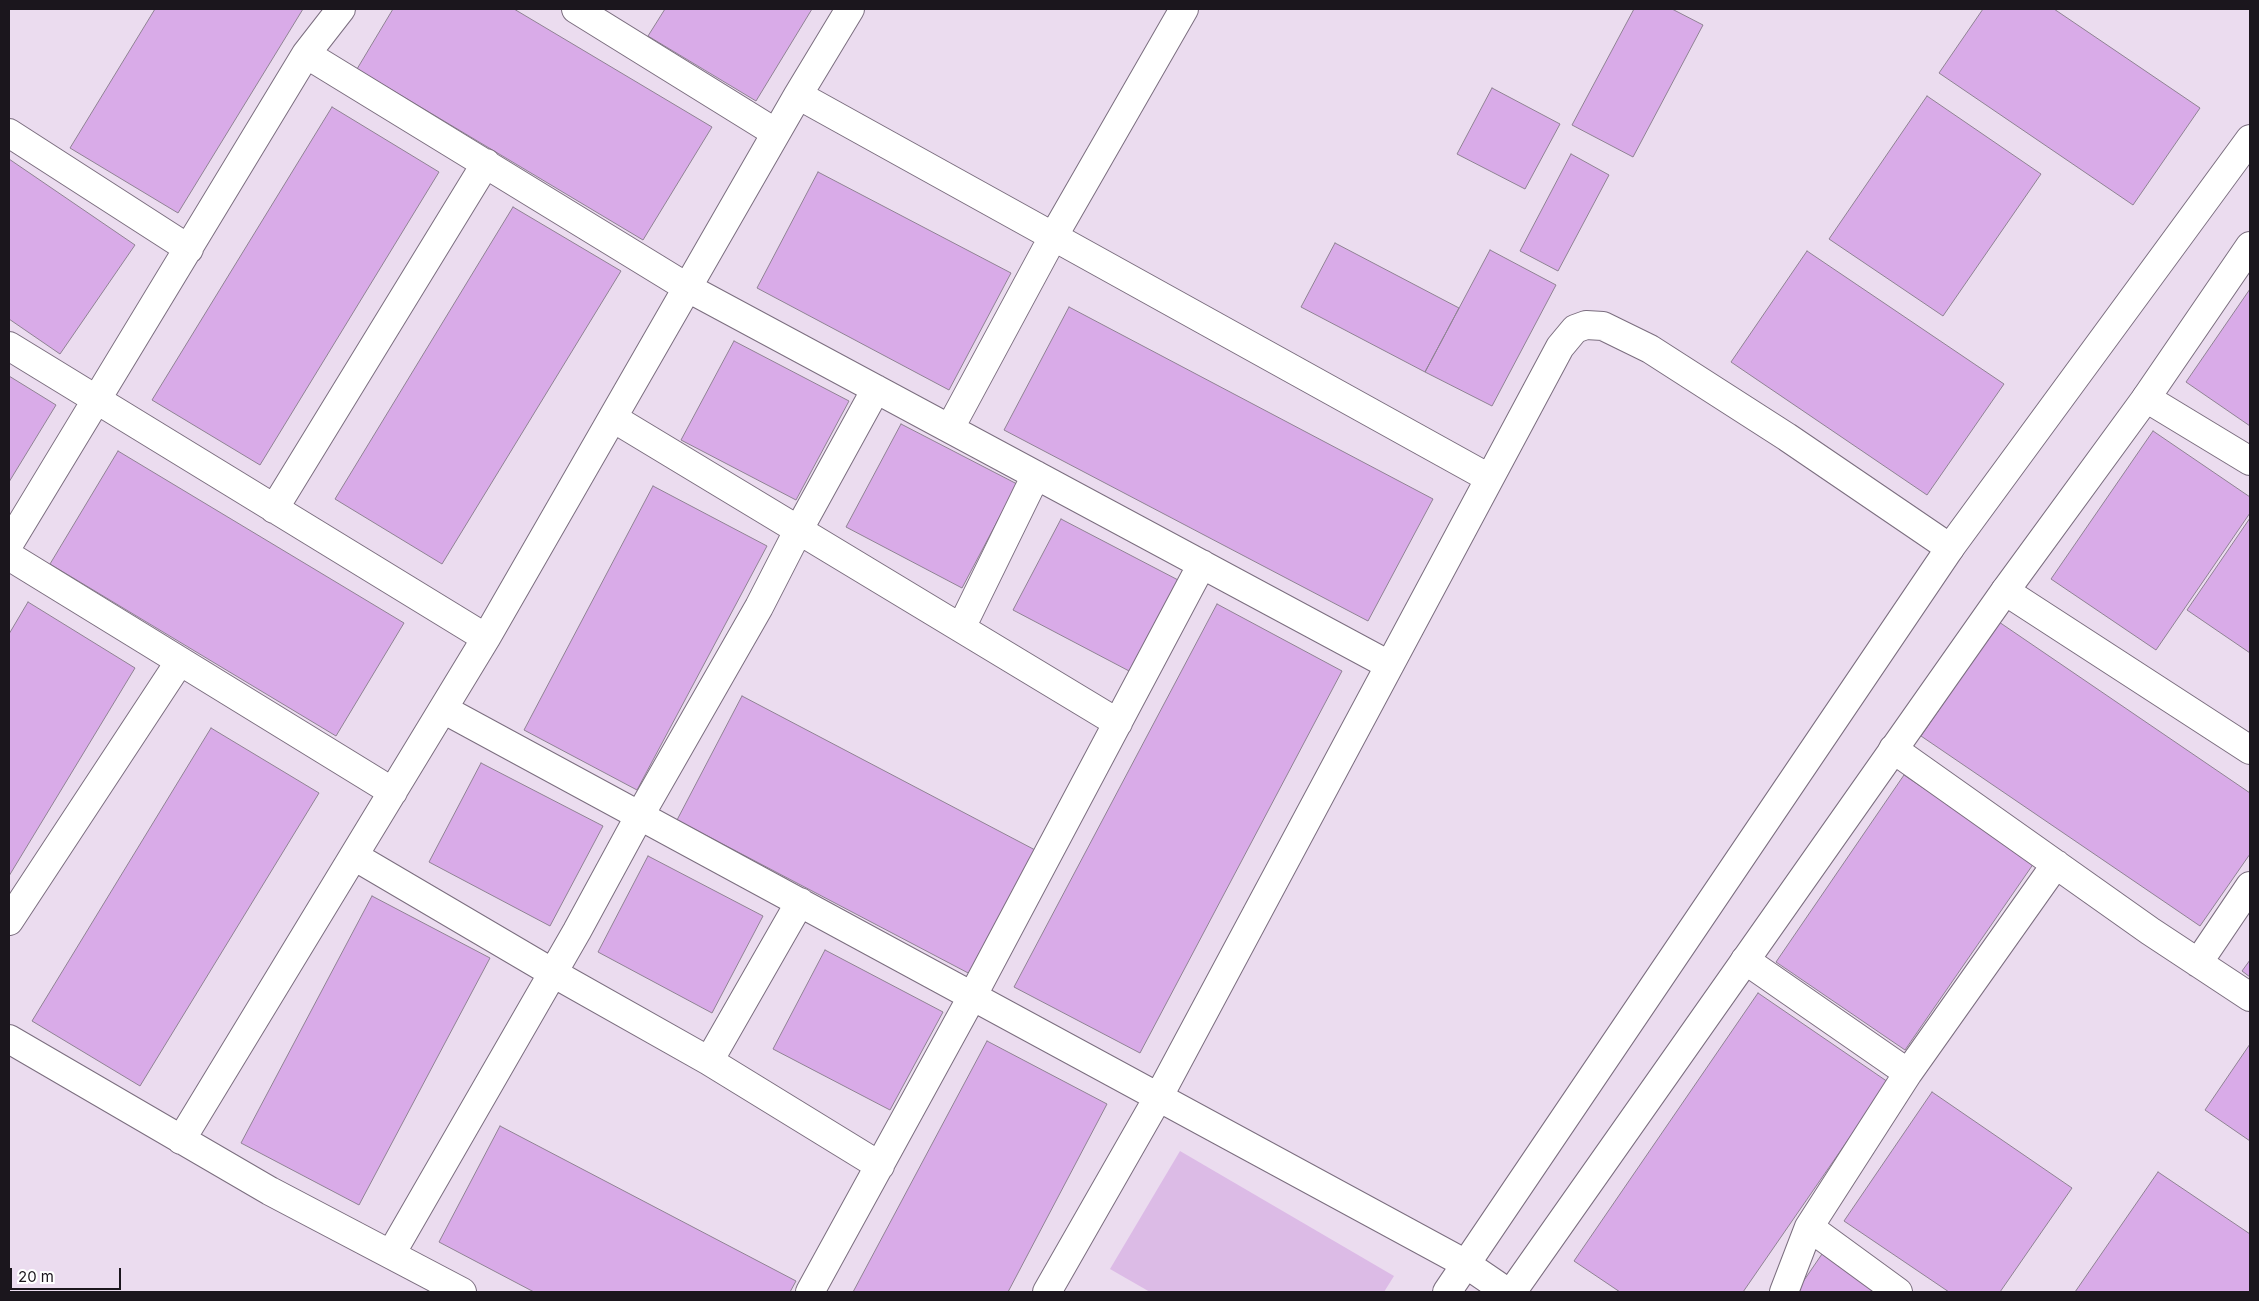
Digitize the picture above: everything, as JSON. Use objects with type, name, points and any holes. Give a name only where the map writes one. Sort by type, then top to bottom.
[{"type":"street","points":[[9,544],[306,54],[341,9]]},
{"type":"street","points":[[181,1140],[486,638],[776,133],[850,9]]},
{"type":"street","points":[[950,428],[1053,237],[1184,9]]},
{"type":"street","points":[[584,11],[776,133]]},
{"type":"street","points":[[306,54],[688,288],[1389,665]]},
{"type":"street","points":[[798,95],[1489,478]]},
{"type":"street","points":[[9,133],[189,249]]},
{"type":"street","points":[[1447,1292],[1950,548],[2250,139]]},
{"type":"street","points":[[274,509],[486,164]]},
{"type":"street","points":[[1512,1292],[2005,591],[2146,398],[2250,246]]},
{"type":"street","points":[[1047,1292],[1159,1096],[1560,347],[1575,330],[1586,325],[1603,326],[1650,349],[1787,437],[1950,548]]},
{"type":"street","points":[[9,346],[486,638]]},
{"type":"street","points":[[391,1254],[553,973],[640,815],[759,607],[799,529],[876,389]]},
{"type":"street","points":[[2146,398],[2250,462]]},
{"type":"street","points":[[613,418],[1118,723]]},
{"type":"street","points":[[961,628],[1036,475]]},
{"type":"street","points":[[9,556],[393,792]]},
{"type":"street","points":[[810,1292],[974,995],[1202,564]]},
{"type":"street","points":[[2005,591],[2250,750]]},
{"type":"street","points":[[9,921],[180,662]]},
{"type":"street","points":[[443,710],[1159,1096],[1466,1264],[1507,1292]]},
{"type":"street","points":[[1893,749],[2150,931],[2250,997]]},
{"type":"street","points":[[354,856],[553,973],[709,1060],[880,1166]]},
{"type":"street","points":[[1784,1292],[1809,1226],[1908,1073],[2056,864]]},
{"type":"street","points":[[2198,963],[2250,886]]},
{"type":"street","points":[[709,1060],[800,902]]},
{"type":"street","points":[[1745,960],[1908,1073]]},
{"type":"street","points":[[9,1040],[270,1191],[462,1292]]},
{"type":"street","points":[[1809,1226],[1898,1292]]},
{"type":"shaded area","points":[[1180,1151],[1394,1276],[1384,1292],[1150,1292],[1110,1269]]},
{"type":"building","points":[[155,9],[303,9],[178,213],[70,148]]},
{"type":"building","points":[[393,9],[514,9],[712,127],[643,240],[357,69]]},
{"type":"building","points":[[665,9],[812,9],[756,101],[648,36]]},
{"type":"building","points":[[1634,9],[1672,9],[1703,25],[1633,157],[1572,125]]},
{"type":"building","points":[[1983,9],[2054,9],[2200,108],[2133,205],[1939,73]]},
{"type":"building","points":[[1492,88],[1560,124],[1525,189],[1457,154]]},
{"type":"building","points":[[1927,96],[2041,174],[1943,316],[1829,239]]},
{"type":"building","points":[[332,107],[439,172],[260,465],[152,400]]},
{"type":"building","points":[[1571,154],[1609,175],[1558,271],[1520,251]]},
{"type":"building","points":[[9,159],[135,245],[60,354],[9,319]]},
{"type":"building","points":[[818,172],[1011,273],[949,390],[757,288]]},
{"type":"building","points":[[513,207],[621,271],[442,564],[335,499]]},
{"type":"building","points":[[1335,243],[1459,308],[1425,372],[1301,307]]},
{"type":"building","points":[[1490,250],[1556,285],[1492,406],[1425,372]]},
{"type":"building","points":[[1807,251],[2004,384],[1927,495],[1731,362]]},
{"type":"building","points":[[2250,289],[2250,426],[2186,382]]},
{"type":"building","points":[[1069,307],[1433,499],[1368,621],[1004,430]]},
{"type":"building","points":[[734,341],[849,401],[796,500],[681,440]]},
{"type":"building","points":[[9,376],[56,405],[9,482]]},
{"type":"building","points":[[901,424],[1017,484],[962,588],[846,527]]},
{"type":"building","points":[[2153,431],[2250,497],[2250,513],[2156,650],[2051,579]]},
{"type":"building","points":[[118,451],[404,623],[336,736],[50,564]]},
{"type":"building","points":[[653,486],[767,546],[637,790],[524,730]]},
{"type":"building","points":[[2250,518],[2250,653],[2187,610]]},
{"type":"building","points":[[1061,519],[1180,581],[1131,672],[1013,610]]},
{"type":"building","points":[[28,602],[135,668],[9,876],[9,634]]},
{"type":"building","points":[[1217,604],[1342,671],[1140,1053],[1014,987]]},
{"type":"building","points":[[1999,622],[2250,793],[2250,854],[2200,926],[1921,736]]},
{"type":"building","points":[[742,696],[1037,851],[972,975],[677,820]]},
{"type":"building","points":[[211,728],[319,793],[140,1086],[32,1021]]},
{"type":"building","points":[[481,763],[603,826],[550,926],[429,862]]},
{"type":"building","points":[[1904,775],[2034,863],[1905,1050],[1776,962]]},
{"type":"building","points":[[648,856],[763,916],[712,1013],[598,952]]},
{"type":"building","points":[[372,896],[490,958],[359,1205],[241,1143]]},
{"type":"building","points":[[825,950],[943,1012],[890,1110],[773,1049]]},
{"type":"building","points":[[2250,960],[2250,977],[2242,971]]},
{"type":"building","points":[[1758,993],[1888,1082],[1743,1292],[1620,1292],[1574,1261]]},
{"type":"building","points":[[987,1041],[1107,1104],[1008,1292],[853,1292]]},
{"type":"building","points":[[2250,1044],[2250,1141],[2205,1110]]},
{"type":"building","points":[[1932,1092],[2072,1188],[2000,1292],[1949,1292],[1844,1221]]},
{"type":"building","points":[[500,1126],[796,1281],[790,1292],[534,1292],[439,1242]]},
{"type":"building","points":[[2158,1172],[2250,1234],[2250,1292],[2075,1292]]},
{"type":"building","points":[[1822,1254],[1879,1292],[1796,1292]]}]
